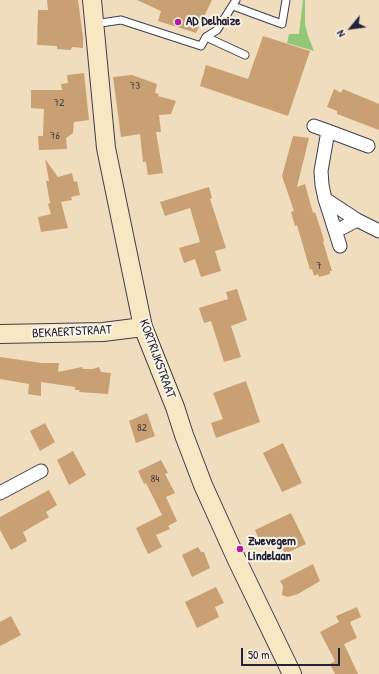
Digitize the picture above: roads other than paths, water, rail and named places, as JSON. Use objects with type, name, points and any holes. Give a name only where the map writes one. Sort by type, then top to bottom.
[{"type":"main road","name":"KORTRIJKSTRAAT","points":[[92,0],[106,148],[143,327],[175,407],[203,485],[292,674]]},
{"type":"main road","name":"BEKAERTSTRAAT","points":[[0,334],[103,332],[143,327]]},
{"type":"street","points":[[314,126],[368,146]]},
{"type":"street","points":[[328,131],[321,171],[322,185],[340,246]]},
{"type":"street","points":[[325,199],[357,220],[379,231]]},
{"type":"street","points":[[335,229],[342,228],[357,220]]},
{"type":"street","points":[[0,493],[41,471]]},
{"type":"lane","points":[[94,24],[121,20],[200,46],[206,37],[217,30],[235,3],[282,24],[286,0]]},
{"type":"lane","points":[[206,37],[245,55]]},
{"type":"place","name":"AD Delhaize","points":[[178,22]]},
{"type":"place","name":"Zwevegem Lindelaan","points":[[240,549]]}]
